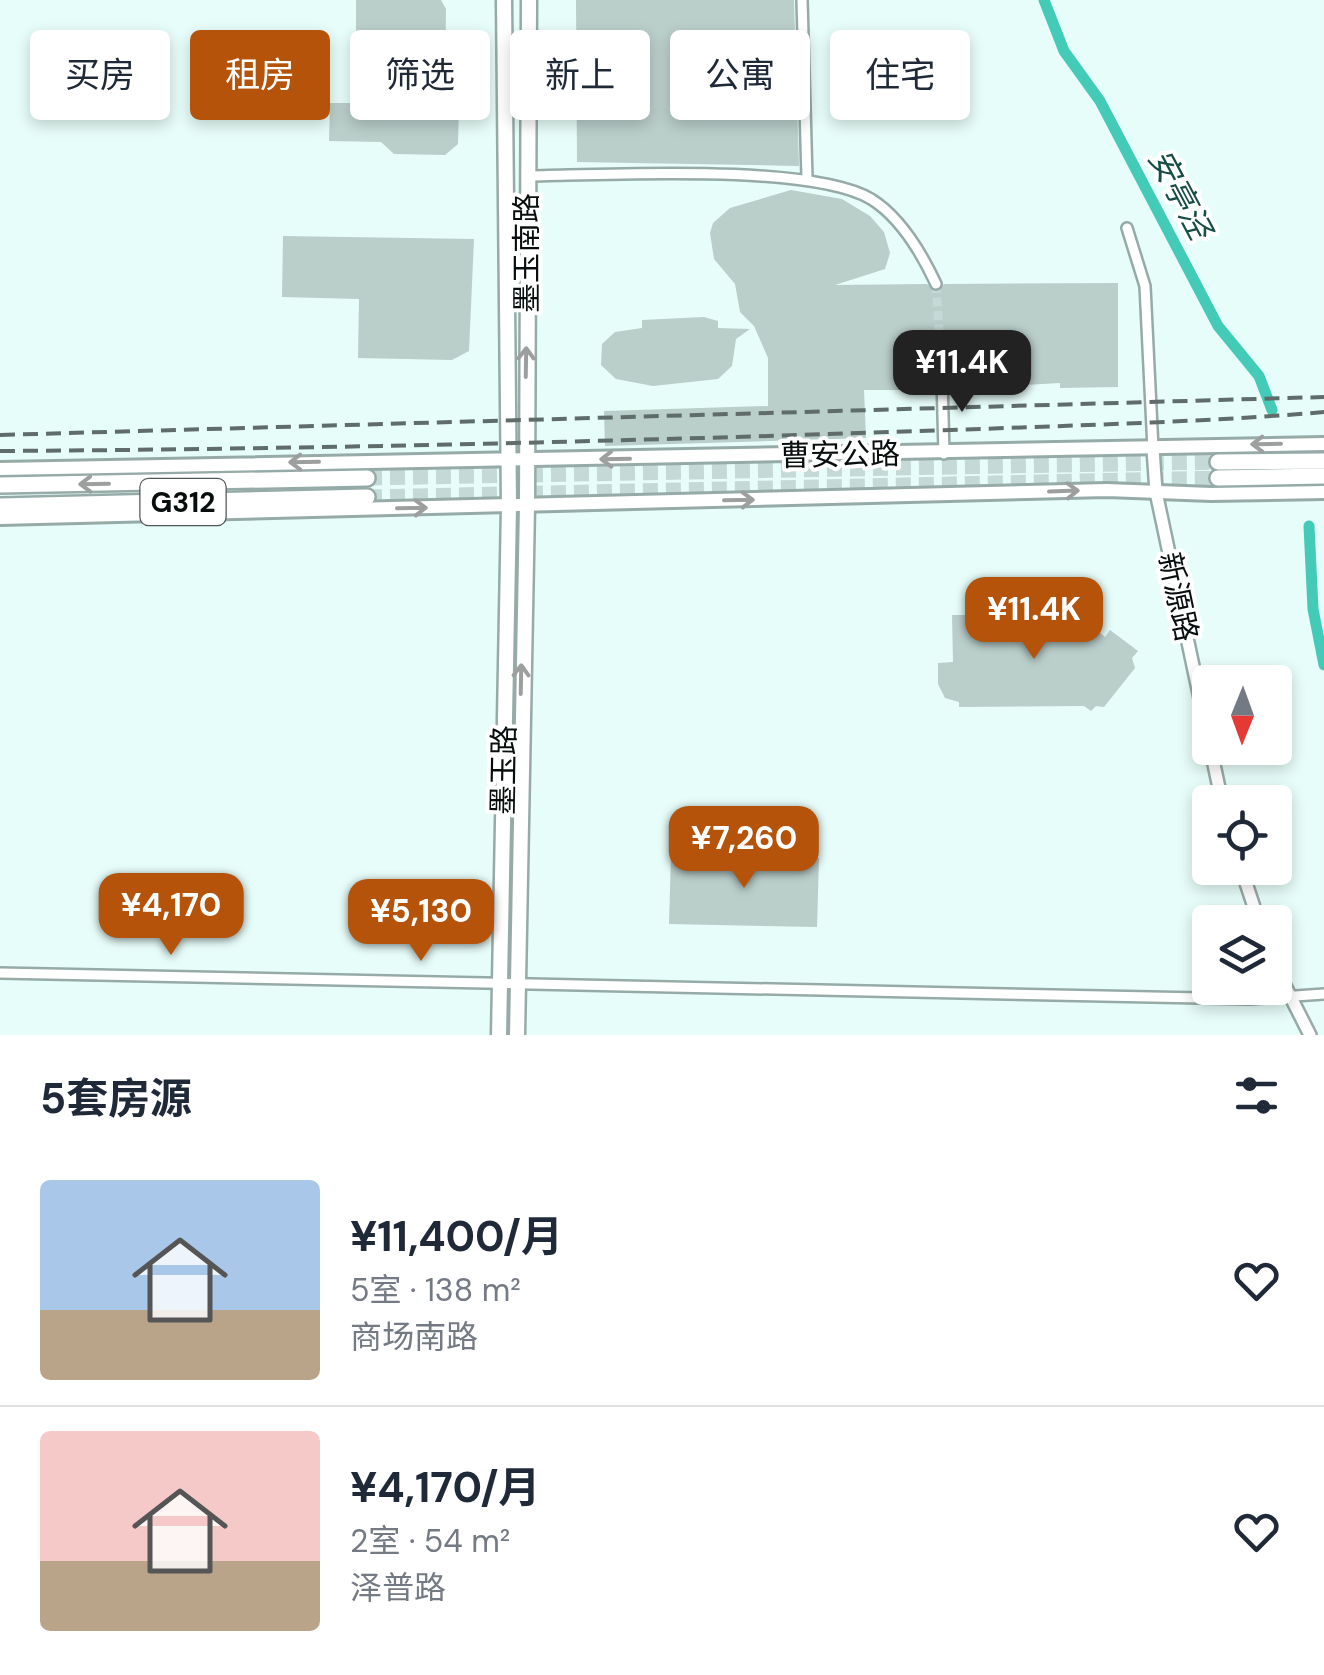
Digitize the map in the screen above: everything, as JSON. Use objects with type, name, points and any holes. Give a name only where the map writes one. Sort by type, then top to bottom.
[{"type":"highway","points":[[1324,461],[1218,470],[1324,476]]},
{"type":"highway","name":"G312","points":[[0,485],[366,478]]},
{"type":"highway","name":"G312","points":[[0,506],[367,497]]},
{"type":"main road","name":"墨玉南路","points":[[504,0],[509,506]]},
{"type":"main road","name":"墨玉南路","points":[[528,0],[528,506]]},
{"type":"main road","name":"曹安公路","points":[[507,459],[944,454],[1324,444]]},
{"type":"main road","points":[[0,469],[507,459]]},
{"type":"main road","name":"曹安公路","points":[[509,506],[1324,492]]},
{"type":"main road","points":[[0,518],[509,506]]},
{"type":"main road","name":"墨玉路","points":[[499,1035],[509,506]]},
{"type":"main road","name":"墨玉路","points":[[517,1035],[528,506]]},
{"type":"street","points":[[802,0],[807,178]]},
{"type":"street","points":[[527,176],[807,178],[872,200],[914,244],[936,284]]},
{"type":"street","points":[[1127,228],[1145,286],[1153,448]]},
{"type":"street","points":[[942,378],[944,454]]},
{"type":"street","name":"新源路","points":[[1153,448],[1156,492],[1218,785]]},
{"type":"street","points":[[0,974],[1192,997]]},
{"type":"street","points":[[1292,997],[1324,994]]},
{"type":"street","points":[[1291,1005],[1310,1035]]},
{"type":"building","points":[[356,0],[441,0],[446,9],[446,30],[356,30]]},
{"type":"building","points":[[576,0],[794,0],[795,30],[670,30],[670,120],[798,120],[799,166],[577,162],[577,120],[650,120],[650,30],[576,30]]},
{"type":"building","points":[[330,103],[350,103],[350,120],[459,120],[458,144],[445,155],[394,154],[381,142],[329,141]]},
{"type":"building","points":[[791,190],[842,199],[870,216],[884,232],[890,253],[885,269],[835,285],[927,284],[936,292],[944,284],[1118,283],[1118,387],[1060,388],[1060,383],[970,388],[970,378],[950,378],[941,370],[934,378],[918,379],[918,390],[864,390],[866,438],[605,446],[604,411],[768,406],[768,358],[754,326],[740,312],[735,284],[714,259],[710,233],[713,223],[730,208]]},
{"type":"building","points":[[283,236],[474,239],[469,351],[452,360],[358,358],[359,299],[282,297]]},
{"type":"building","points":[[704,317],[718,321],[718,328],[750,329],[736,339],[732,366],[718,379],[653,386],[616,379],[601,365],[602,344],[615,332],[642,328],[642,320]]},
{"type":"building","points":[[952,615],[1094,615],[1094,628],[1105,637],[1110,630],[1138,651],[1132,658],[1135,668],[1104,707],[1096,706],[1091,711],[1084,706],[959,707],[959,702],[945,698],[938,684],[938,663],[953,662]]},
{"type":"building","points":[[671,854],[819,858],[817,927],[669,924]]},
{"type":"waterway","name":"安亭泾","points":[[1044,0],[1064,51],[1100,101],[1218,326],[1259,376],[1272,410]]},
{"type":"waterway","name":"安亭泾","points":[[1309,526],[1313,609],[1324,665]]},
{"type":"tunnel","points":[[936,284],[942,378]]},
{"type":"tunnel","points":[[367,478],[1218,462]]},
{"type":"tunnel","points":[[367,497],[1218,478]]},
{"type":"railway","points":[[0,435],[1324,397]]},
{"type":"railway","points":[[0,451],[755,436],[1166,422],[1324,412]]}]
